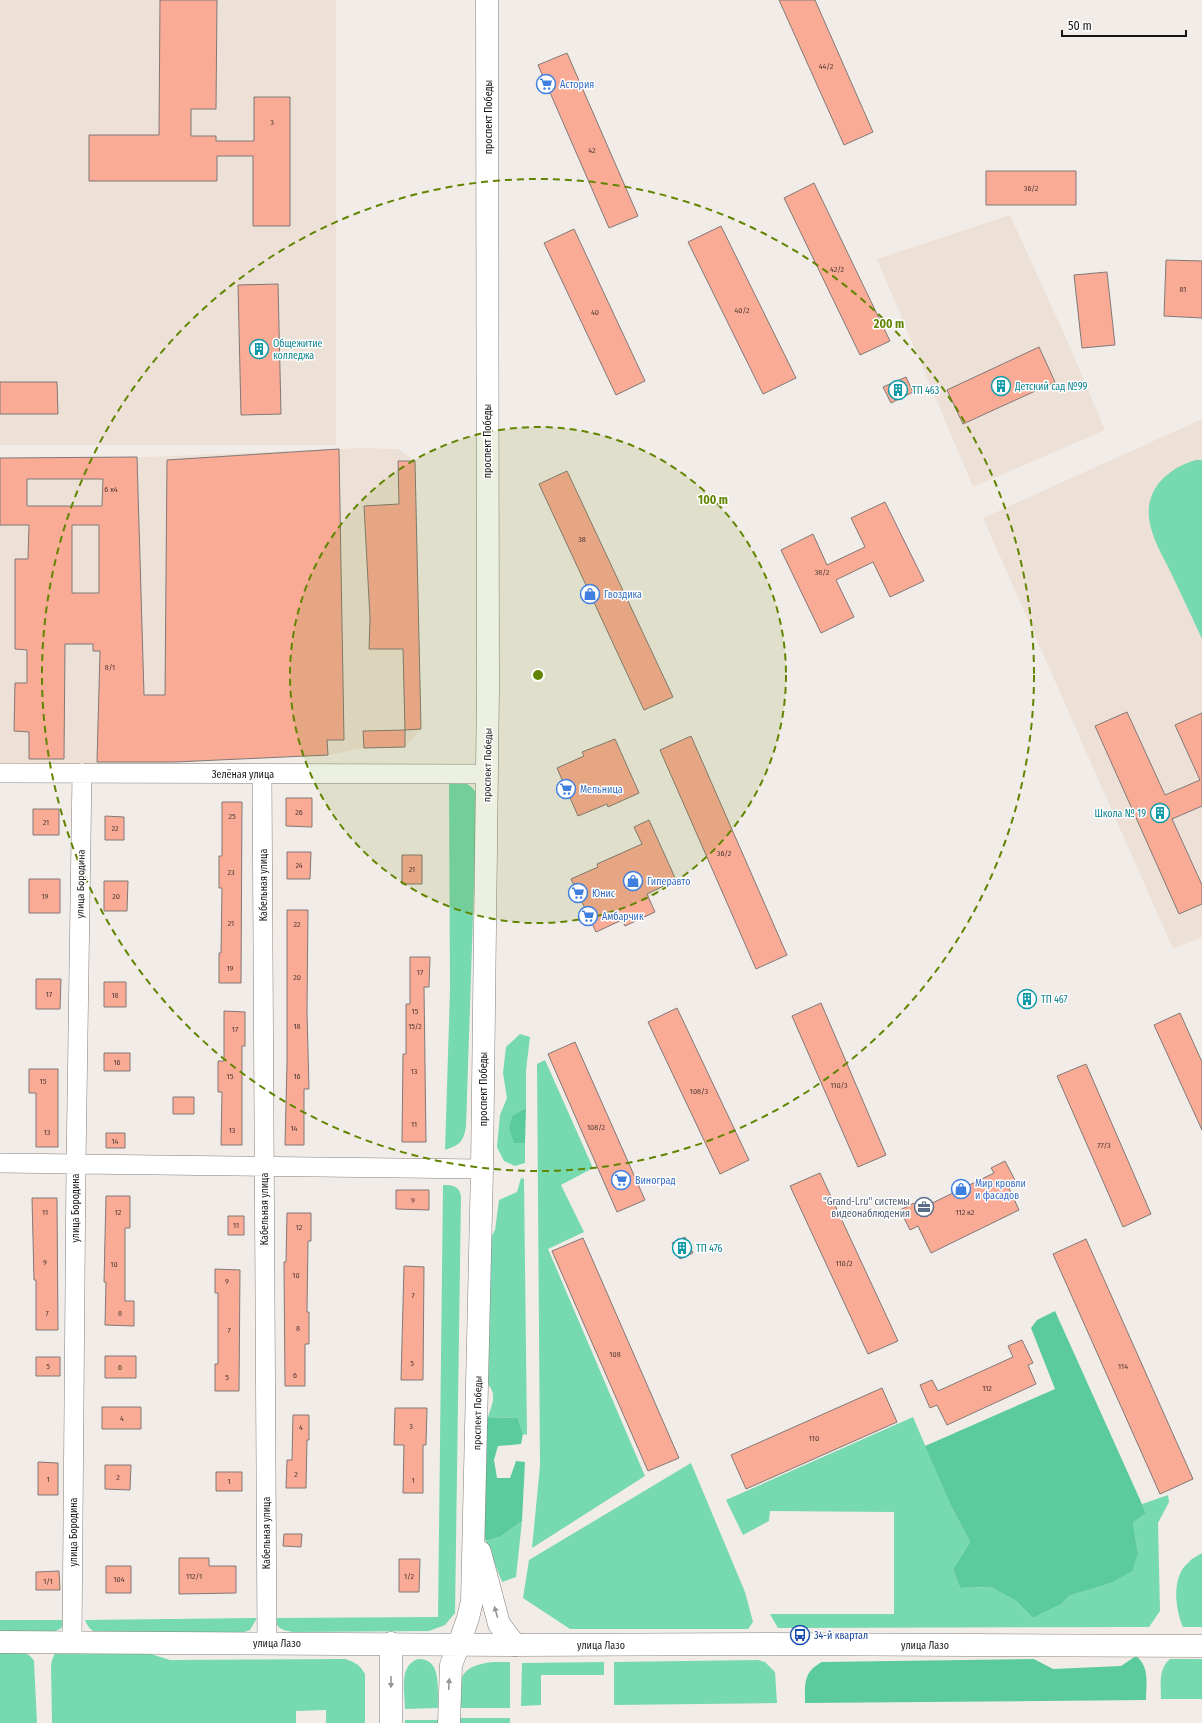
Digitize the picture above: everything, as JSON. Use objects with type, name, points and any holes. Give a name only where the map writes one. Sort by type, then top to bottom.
[{"type":"street","name":"проспект Победы","points":[[449,1723],[451,1665],[468,1618],[472,1601],[482,1169],[487,774],[487,0]]},
{"type":"street","name":"Зелёная улица","points":[[0,773],[487,774]]},
{"type":"street","name":"улица Бородина","points":[[72,1642],[76,1165],[82,773]]},
{"type":"street","name":"Кабельная улица","points":[[262,774],[267,1643]]},
{"type":"street","points":[[0,1163],[482,1169]]},
{"type":"street","name":"проспект Победы","points":[[474,1530],[499,1624],[515,1645]]},
{"type":"street","name":"улица Лазо","points":[[0,1642],[391,1643],[515,1645],[773,1644],[1202,1646]]},
{"type":"street","points":[[391,1643],[391,1723]]},
{"type":"shaded area","points":[[0,0],[336,0],[336,445],[0,445]]},
{"type":"shaded area","points":[[1010,215],[1071,349],[1105,430],[973,487],[877,259]]},
{"type":"shaded area","points":[[1202,419],[1202,937],[1173,949],[983,518]]},
{"type":"shaded area","points":[[364,448],[398,449],[415,461],[421,729],[405,747],[364,748],[328,755],[118,765],[0,764],[0,458],[120,458]]},
{"type":"green space","points":[[1196,460],[1202,460],[1202,639],[1160,552],[1151,528],[1149,515],[1149,504],[1158,484],[1174,470]]},
{"type":"green space","points":[[449,782],[458,782],[469,785],[477,795],[466,1127],[460,1143],[445,1150],[450,990]]},
{"type":"green space","points":[[520,1034],[530,1037],[526,1070],[526,1108],[513,1115],[514,1143],[525,1143],[525,1163],[515,1166],[504,1161],[497,1147],[500,1115],[507,1098],[503,1073],[506,1047]]},
{"type":"green space","points":[[545,1060],[593,1168],[561,1185],[584,1232],[548,1249],[645,1476],[532,1548],[540,1466],[537,1064]]},
{"type":"green space","points":[[526,1108],[525,1143],[514,1143],[509,1128],[513,1115]]},
{"type":"green space","points":[[521,1178],[524,1179],[527,1435],[523,1434],[518,1418],[488,1417],[493,1402],[493,1393],[484,1380],[488,1242],[495,1230],[499,1200],[517,1192]]},
{"type":"green space","points":[[443,1185],[450,1185],[457,1188],[461,1196],[455,1613],[445,1625],[429,1631],[293,1632],[283,1630],[277,1625],[275,1618],[438,1617]]},
{"type":"green space","points":[[1055,1311],[1146,1513],[1133,1523],[1138,1553],[1132,1571],[1111,1583],[1069,1596],[1062,1604],[1033,1618],[1016,1601],[991,1587],[960,1588],[953,1569],[970,1542],[951,1506],[925,1446],[1055,1389],[1031,1328],[1037,1320]]},
{"type":"green space","points":[[483,1417],[518,1418],[523,1434],[521,1444],[498,1446],[494,1460],[497,1478],[510,1478],[516,1461],[525,1462],[522,1521],[500,1537],[486,1541],[481,1529]]},
{"type":"green space","points":[[913,1417],[951,1506],[970,1542],[953,1569],[960,1588],[991,1587],[1016,1601],[1033,1618],[1062,1604],[1069,1596],[1111,1583],[1138,1553],[1133,1523],[1146,1513],[1142,1504],[1168,1495],[1169,1502],[1158,1523],[1160,1611],[1149,1627],[778,1628],[770,1614],[894,1614],[894,1512],[770,1511],[769,1521],[743,1535],[726,1500]]},
{"type":"green space","points":[[691,1463],[745,1592],[753,1622],[748,1629],[570,1629],[523,1598],[529,1560]]},
{"type":"green space","points":[[522,1521],[516,1577],[502,1582],[486,1541],[500,1537]]},
{"type":"green space","points":[[1202,1553],[1202,1627],[1183,1627],[1178,1611],[1176,1593],[1179,1576],[1183,1568],[1192,1559]]},
{"type":"green space","points":[[257,1618],[250,1630],[244,1632],[100,1633],[94,1632],[90,1629],[85,1620]]},
{"type":"green space","points":[[0,1620],[68,1620],[65,1626],[50,1634],[0,1633]]},
{"type":"green space","points":[[141,1651],[170,1660],[345,1659],[352,1661],[361,1668],[365,1674],[365,1723],[326,1723],[326,1710],[296,1711],[296,1723],[52,1723],[51,1666],[55,1653]]},
{"type":"green space","points":[[0,1652],[24,1652],[34,1661],[37,1723],[0,1723]]},
{"type":"green space","points":[[1136,1656],[1140,1660],[1145,1670],[1147,1682],[1146,1700],[805,1703],[805,1684],[808,1674],[822,1662],[1034,1659],[1053,1669],[1121,1666]]},
{"type":"green space","points":[[418,1659],[426,1660],[432,1664],[435,1670],[438,1685],[438,1708],[405,1709],[405,1673],[412,1662]]},
{"type":"green space","points":[[1170,1659],[1202,1659],[1202,1699],[1161,1699],[1162,1672],[1166,1663]]},
{"type":"green space","points":[[758,1660],[765,1662],[775,1672],[777,1703],[614,1705],[614,1662]]},
{"type":"green space","points":[[493,1662],[510,1662],[510,1708],[458,1708],[459,1689],[463,1675],[467,1670],[473,1667]]},
{"type":"green space","points":[[604,1662],[604,1675],[541,1675],[541,1705],[521,1706],[522,1663]]},
{"type":"green space","points":[[458,1718],[510,1718],[510,1723],[458,1723]]},
{"type":"green space","points":[[405,1720],[438,1720],[438,1723],[405,1723]]},
{"type":"building","points":[[160,0],[217,0],[216,109],[191,109],[191,136],[216,136],[216,141],[254,141],[254,97],[290,97],[290,226],[253,226],[253,156],[217,156],[217,181],[89,181],[89,135],[159,135]]},
{"type":"building","points":[[779,0],[815,0],[873,132],[844,145]]},
{"type":"building","points":[[567,53],[638,216],[609,228],[538,65]]},
{"type":"building","points":[[986,171],[1076,171],[1076,205],[986,205]]},
{"type":"building","points":[[814,183],[890,341],[860,355],[784,198]]},
{"type":"building","points":[[721,226],[796,378],[763,394],[688,242]]},
{"type":"building","points":[[574,229],[645,381],[616,395],[544,243]]},
{"type":"building","points":[[1166,260],[1202,261],[1202,318],[1164,316]]},
{"type":"building","points":[[1107,272],[1115,345],[1082,348],[1074,275]]},
{"type":"building","name":"Общежитие колледжа","points":[[278,284],[281,414],[241,415],[238,285]]},
{"type":"building","name":"Детский сад №99","points":[[1039,347],[1055,382],[963,424],[947,390]]},
{"type":"building","name":"ТП 463","points":[[906,377],[913,392],[891,403],[883,387]]},
{"type":"building","points":[[0,382],[57,382],[58,414],[0,414]]},
{"type":"building","points":[[339,449],[344,740],[327,740],[328,755],[175,762],[97,762],[100,651],[93,651],[93,644],[65,644],[64,759],[29,759],[29,732],[14,731],[15,683],[27,683],[27,650],[15,649],[15,559],[28,559],[29,525],[0,525],[0,458],[137,457],[144,695],[165,695],[167,460]],"holes":[[[27,479],[103,479],[102,506],[27,506]],[[72,525],[99,525],[99,593],[72,593]]]},
{"type":"building","points":[[398,461],[415,461],[421,729],[405,730],[403,649],[369,649],[370,618],[364,506],[399,504]]},
{"type":"building","points":[[567,471],[673,697],[644,710],[539,484]]},
{"type":"building","points":[[885,502],[924,581],[890,597],[873,562],[836,580],[854,617],[821,633],[781,550],[813,534],[827,565],[865,547],[851,518]]},
{"type":"building","name":"Школа № 19","points":[[1127,712],[1165,795],[1200,780],[1175,725],[1202,713],[1202,806],[1172,819],[1202,885],[1202,904],[1179,914],[1095,726]]},
{"type":"building","points":[[405,730],[405,747],[364,748],[363,731]]},
{"type":"building","points":[[691,736],[787,955],[756,969],[660,750]]},
{"type":"building","points":[[615,739],[639,793],[608,807],[607,804],[578,816],[557,768],[584,756],[582,752]]},
{"type":"building","points":[[286,798],[312,798],[312,827],[286,826]]},
{"type":"building","points":[[222,802],[242,802],[241,983],[219,983],[222,888],[219,888],[219,856],[222,856]]},
{"type":"building","points":[[33,809],[59,809],[59,835],[33,835]]},
{"type":"building","points":[[105,816],[124,817],[124,840],[105,840]]},
{"type":"building","points":[[649,820],[676,880],[647,894],[655,912],[625,926],[622,920],[596,932],[571,879],[598,867],[597,864],[642,844],[634,827]]},
{"type":"building","points":[[287,852],[311,852],[310,879],[287,879]]},
{"type":"building","points":[[402,855],[422,855],[422,884],[402,884]]},
{"type":"building","points":[[29,879],[60,879],[60,913],[29,913]]},
{"type":"building","points":[[104,881],[128,881],[127,911],[104,911]]},
{"type":"building","points":[[287,910],[308,910],[307,1011],[309,1089],[304,1089],[304,1145],[285,1145],[287,1063]]},
{"type":"building","points":[[410,957],[430,957],[429,987],[424,987],[426,1142],[402,1142],[403,1054],[406,1054],[406,1004],[410,1004]]},
{"type":"building","points":[[36,979],[61,979],[60,1009],[36,1009]]},
{"type":"building","points":[[104,982],[126,982],[126,1007],[104,1007]]},
{"type":"building","points":[[821,1003],[886,1155],[858,1167],[792,1016]]},
{"type":"building","points":[[677,1008],[749,1160],[720,1174],[648,1022]]},
{"type":"building","points":[[224,1011],[245,1012],[245,1046],[242,1046],[242,1145],[221,1145],[222,1092],[218,1092],[218,1061],[224,1061]]},
{"type":"building","points":[[1180,1013],[1202,1062],[1202,1130],[1154,1025]]},
{"type":"building","points":[[575,1042],[645,1200],[617,1212],[548,1054]]},
{"type":"building","points":[[104,1053],[130,1053],[130,1071],[104,1071]]},
{"type":"building","points":[[1086,1064],[1151,1214],[1123,1227],[1057,1076]]},
{"type":"building","points":[[29,1069],[58,1069],[58,1147],[36,1147],[36,1093],[29,1093]]},
{"type":"building","points":[[173,1097],[194,1097],[194,1114],[173,1114]]},
{"type":"building","points":[[106,1133],[125,1133],[125,1148],[106,1148]]},
{"type":"building","points":[[1005,1161],[1016,1182],[1008,1186],[1019,1210],[931,1253],[918,1226],[910,1230],[900,1210],[914,1203],[918,1210],[994,1173],[991,1168]]},
{"type":"building","points":[[820,1173],[898,1341],[868,1354],[790,1186]]},
{"type":"building","points":[[396,1190],[429,1190],[429,1210],[396,1209]]},
{"type":"building","points":[[106,1196],[130,1196],[130,1228],[125,1228],[125,1301],[134,1301],[134,1326],[105,1325],[106,1282],[104,1282]]},
{"type":"building","points":[[32,1198],[57,1198],[58,1330],[36,1330],[36,1280],[34,1280]]},
{"type":"building","points":[[287,1213],[311,1213],[311,1241],[308,1241],[307,1312],[309,1312],[309,1344],[305,1344],[305,1386],[285,1386],[284,1262],[286,1262]]},
{"type":"building","points":[[228,1216],[244,1216],[244,1235],[228,1235]]},
{"type":"building","name":"ТП 476","points":[[685,1237],[693,1253],[680,1259],[672,1243]]},
{"type":"building","points":[[583,1238],[679,1458],[648,1471],[552,1251]]},
{"type":"building","points":[[1086,1239],[1193,1479],[1160,1494],[1053,1254]]},
{"type":"building","points":[[404,1266],[424,1267],[423,1380],[401,1380]]},
{"type":"building","points":[[215,1269],[240,1270],[239,1391],[215,1391],[215,1364],[218,1364],[218,1293],[215,1293]]},
{"type":"building","points":[[1022,1340],[1033,1363],[1028,1365],[1036,1384],[947,1425],[937,1405],[930,1408],[920,1385],[932,1380],[938,1391],[1013,1357],[1008,1346]]},
{"type":"building","points":[[105,1356],[136,1356],[136,1378],[105,1378]]},
{"type":"building","points":[[36,1357],[60,1357],[60,1376],[36,1376]]},
{"type":"building","points":[[882,1388],[897,1422],[746,1489],[731,1455]]},
{"type":"building","points":[[102,1407],[141,1407],[141,1429],[102,1429]]},
{"type":"building","points":[[395,1408],[427,1408],[426,1445],[423,1445],[423,1493],[403,1493],[404,1445],[394,1445]]},
{"type":"building","points":[[293,1415],[309,1415],[306,1488],[286,1488],[287,1460],[292,1460]]},
{"type":"building","points":[[38,1462],[58,1463],[58,1495],[38,1495]]},
{"type":"building","points":[[105,1465],[131,1465],[130,1490],[105,1489]]},
{"type":"building","points":[[216,1472],[242,1472],[242,1491],[216,1491]]},
{"type":"building","points":[[284,1534],[302,1534],[301,1547],[283,1546]]},
{"type":"building","points":[[179,1558],[209,1558],[209,1566],[236,1566],[236,1593],[179,1594]]},
{"type":"building","points":[[399,1559],[420,1559],[419,1592],[399,1592]]},
{"type":"building","points":[[106,1566],[131,1566],[131,1593],[106,1593]]},
{"type":"building","points":[[59,1571],[60,1590],[36,1590],[36,1572]]},
{"type":"place","name":"Астория","points":[[546,84]]},
{"type":"place","name":"Общежитие колледжа","points":[[259,349]]},
{"type":"place","name":"Детский сад №99","points":[[1001,386]]},
{"type":"place","name":"ТП 463","points":[[898,390]]},
{"type":"place","name":"Гвоздика","points":[[590,594]]},
{"type":"place","name":"Мельница","points":[[566,789]]},
{"type":"place","name":"Школа № 19","points":[[1160,813]]},
{"type":"place","name":"Гиперавто","points":[[633,881]]},
{"type":"place","name":"Юнис","points":[[578,893]]},
{"type":"place","name":"Амбарчик","points":[[588,916]]},
{"type":"place","name":"ТП 467","points":[[1027,999]]},
{"type":"place","name":"Виноград","points":[[621,1180]]},
{"type":"place","name":"Мир кровли и фасадов","points":[[961,1189]]},
{"type":"place","name":"\"Grand-l.ru\" системы видеонаблюдения","points":[[924,1207]]},
{"type":"place","name":"ТП 476","points":[[682,1248]]},
{"type":"place","name":"34-й квартал","points":[[800,1635]]}]
